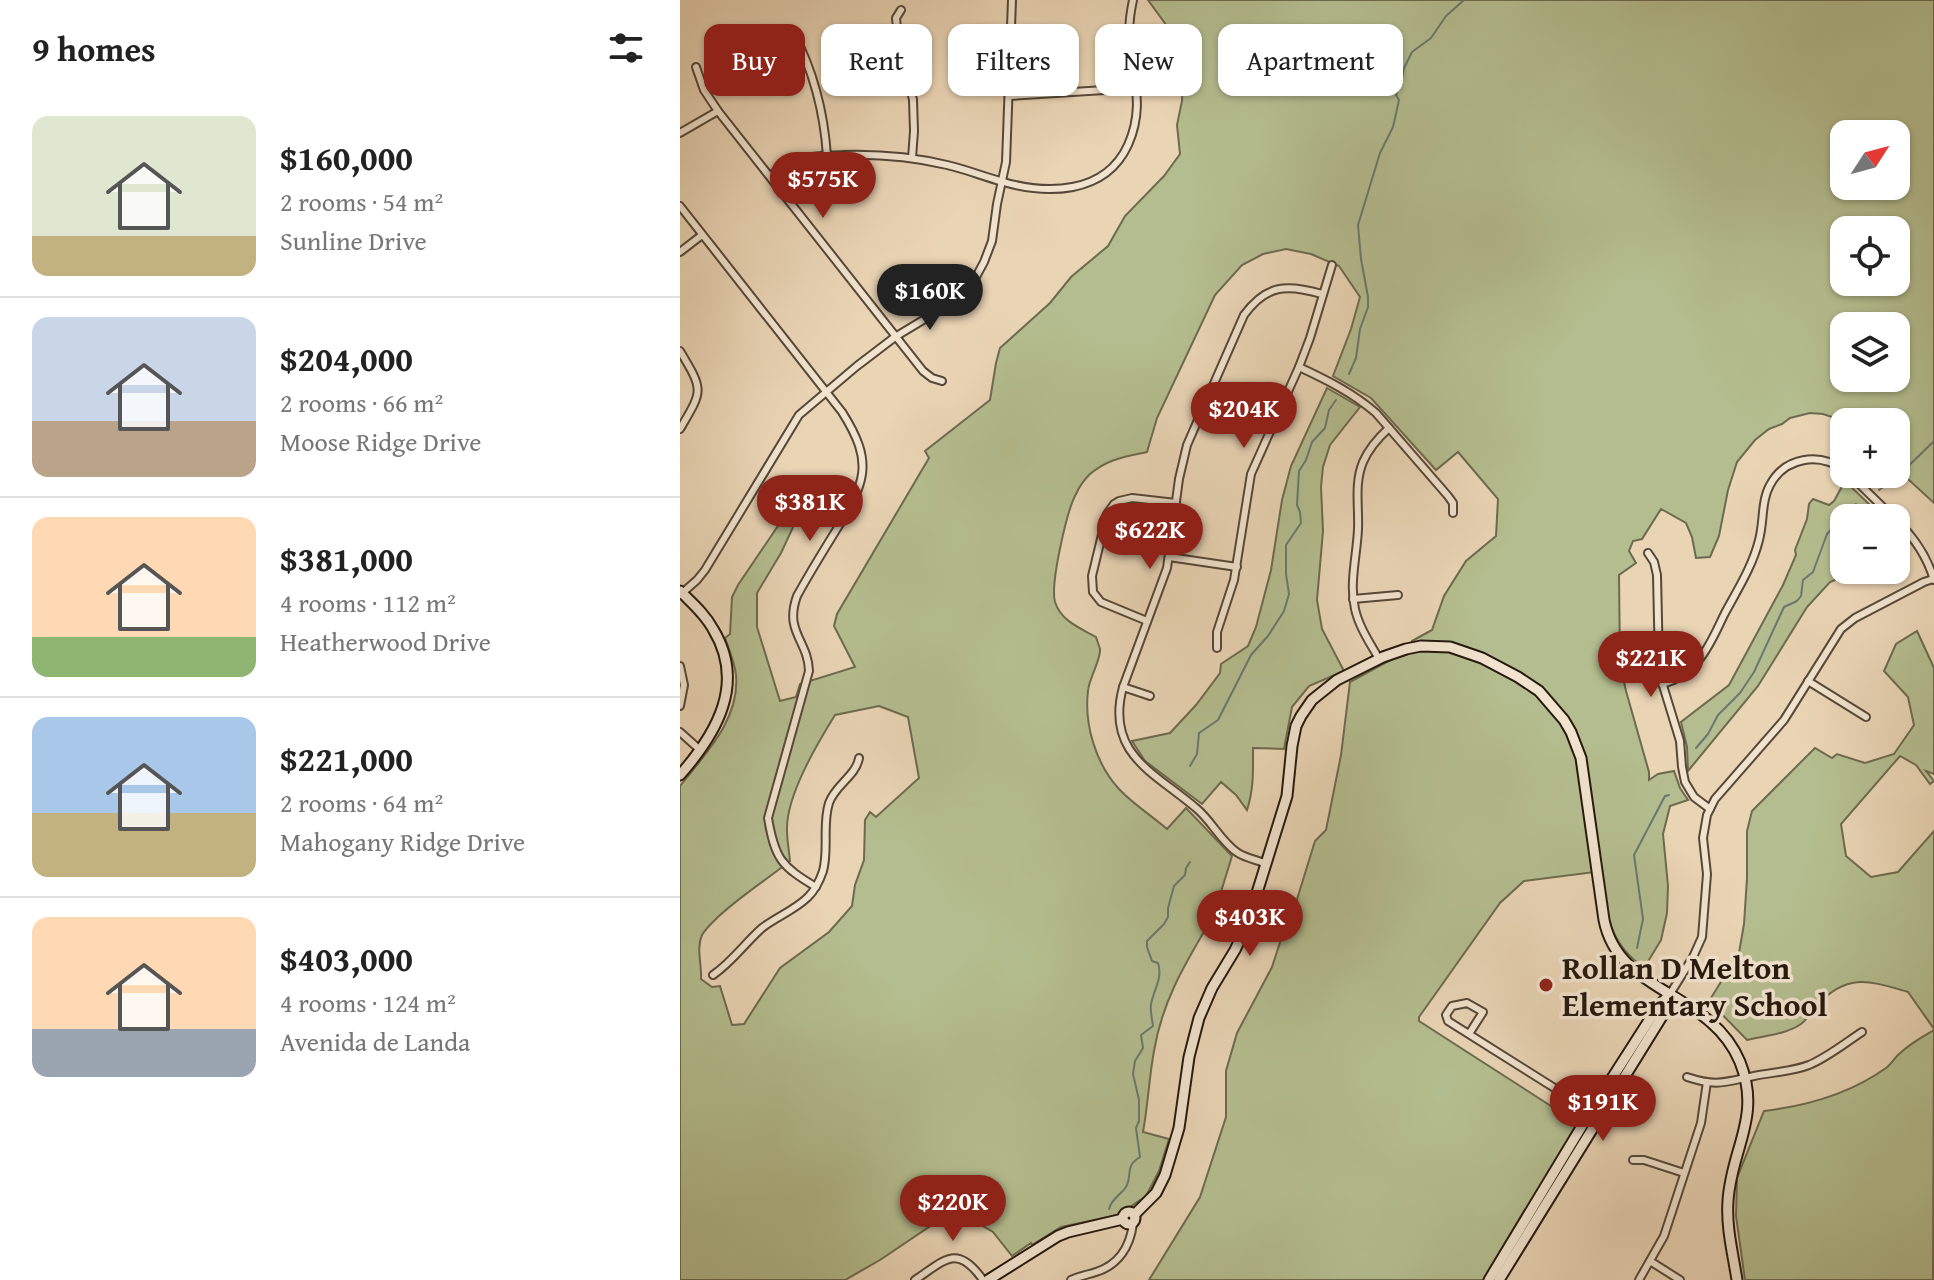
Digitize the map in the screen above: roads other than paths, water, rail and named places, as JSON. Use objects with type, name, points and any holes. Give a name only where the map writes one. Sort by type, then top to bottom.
[{"type":"street","points":[[1011,24],[1012,0]]},
{"type":"street","points":[[1130,24],[1133,0]]},
{"type":"street","points":[[901,10],[896,18],[913,100],[912,158]]},
{"type":"street","points":[[1122,16],[1130,17]]},
{"type":"street","points":[[805,56],[818,92],[827,156]]},
{"type":"street","points":[[696,67],[704,90],[718,111],[895,337],[923,371],[942,381]]},
{"type":"street","points":[[680,768],[715,728],[727,695],[723,648],[705,617],[681,593],[705,570],[792,424],[807,407],[895,337],[953,302],[977,275],[992,241],[1006,162],[1009,96]]},
{"type":"street","points":[[770,176],[792,162],[812,157],[866,155],[912,158],[952,166],[1030,188],[1061,190],[1081,186],[1101,177],[1117,162],[1128,145],[1137,112],[1137,96]]},
{"type":"street","points":[[680,133],[718,111]]},
{"type":"street","points":[[680,206],[825,392],[855,433],[861,451],[863,467],[856,498],[793,607],[794,630],[806,654],[809,671],[768,818],[774,844],[786,867],[816,887]]},
{"type":"street","points":[[680,252],[702,235]]},
{"type":"street","points":[[1217,648],[1217,632],[1237,567],[1251,474],[1299,367],[1332,265]]},
{"type":"street","points":[[1267,864],[1229,846],[1195,807],[1140,764],[1128,747],[1121,726],[1119,704],[1169,557],[1182,461],[1190,436],[1244,315],[1254,301],[1287,286],[1322,294]]},
{"type":"street","points":[[680,351],[699,388],[697,401],[680,429]]},
{"type":"street","points":[[1299,367],[1338,385],[1376,413],[1448,496],[1453,503],[1453,513]]},
{"type":"street","points":[[1379,659],[1358,620],[1353,599],[1358,529],[1357,484],[1367,453],[1389,428]]},
{"type":"street","points":[[1662,684],[1673,681],[1690,669],[1708,647],[1753,558],[1761,533],[1767,491],[1778,474],[1788,466],[1807,459],[1830,462]]},
{"type":"street","points":[[1863,488],[1879,504]]},
{"type":"street","points":[[1147,621],[1101,602],[1093,592],[1092,576],[1107,514],[1114,504],[1125,498],[1176,503]]},
{"type":"street","points":[[1489,1280],[1664,1013],[1670,994],[1696,951],[1703,930],[1707,874],[1703,838],[1710,809],[1724,786],[1784,720],[1838,634],[1850,621],[1924,582],[1934,580],[1910,535]]},
{"type":"street","points":[[1648,553],[1656,568],[1662,684],[1680,741],[1684,778],[1694,797],[1710,809]]},
{"type":"street","points":[[1169,557],[1237,567]]},
{"type":"street","points":[[1353,599],[1398,595]]},
{"type":"street","points":[[915,1280],[942,1262],[955,1258],[968,1262],[986,1280],[1058,1236],[1130,1219],[1156,1193],[1165,1175],[1179,1128],[1189,1057],[1199,1018],[1212,988],[1241,940],[1267,864],[1287,796],[1294,735],[1301,716],[1312,700],[1343,676],[1394,652],[1417,647],[1450,647],[1482,658],[1518,677],[1539,691],[1558,711],[1571,732],[1582,766],[1604,920],[1615,951],[1628,966],[1699,1012],[1717,1028],[1734,1050],[1745,1078],[1748,1118],[1728,1201],[1737,1280]]},
{"type":"street","points":[[680,666],[684,685],[680,706]]},
{"type":"street","points":[[1808,681],[1866,717]]},
{"type":"street","points":[[1123,687],[1150,696]]},
{"type":"street","points":[[680,732],[699,749]]},
{"type":"street","points":[[680,775],[697,756],[699,749]]},
{"type":"street","points":[[713,975],[765,926],[803,901],[816,887],[824,869],[830,802],[858,765],[859,758]]},
{"type":"street","points":[[1469,1034],[1483,1012],[1467,1003],[1452,1006],[1446,1015],[1448,1021],[1596,1114]]},
{"type":"street","points":[[1687,1077],[1727,1083],[1776,1073],[1809,1064],[1862,1032]]},
{"type":"street","points":[[1639,1280],[1664,1236],[1701,1123],[1707,1082]]},
{"type":"street","points":[[1499,1280],[1596,1114]]},
{"type":"street","points":[[1633,1160],[1644,1160],[1684,1173]]},
{"type":"street","points":[[1071,1280],[1104,1269],[1119,1259],[1128,1245],[1130,1219]]},
{"type":"street","points":[[1650,1261],[1680,1280]]},
{"type":"waterway","points":[[1349,374],[1368,307],[1358,225],[1380,153],[1393,127],[1399,100],[1396,95],[1404,68],[1412,52],[1431,38],[1446,16],[1464,0]]},
{"type":"waterway","points":[[1190,766],[1197,754],[1199,733],[1218,720],[1251,655],[1284,611],[1289,594],[1286,545],[1301,523],[1297,505],[1299,471],[1312,442],[1325,428],[1329,410],[1336,400]]},
{"type":"waterway","points":[[1879,490],[1934,441]]},
{"type":"waterway","points":[[1696,748],[1718,715],[1740,693],[1754,672],[1784,607],[1801,596],[1803,580],[1813,572],[1830,531]]},
{"type":"waterway","points":[[1637,948],[1643,919],[1634,855],[1665,796],[1669,795]]},
{"type":"waterway","points":[[1109,1209],[1126,1187],[1130,1167],[1140,1157],[1136,1128],[1139,1100],[1133,1074],[1135,1061],[1143,1048],[1141,1035],[1153,1026],[1151,1004],[1159,974],[1158,963],[1152,961],[1147,941],[1168,917],[1174,886],[1185,875],[1190,862]]},
{"type":"place","name":"Rollan D Melton Elementary School","points":[[1546,985]]}]
